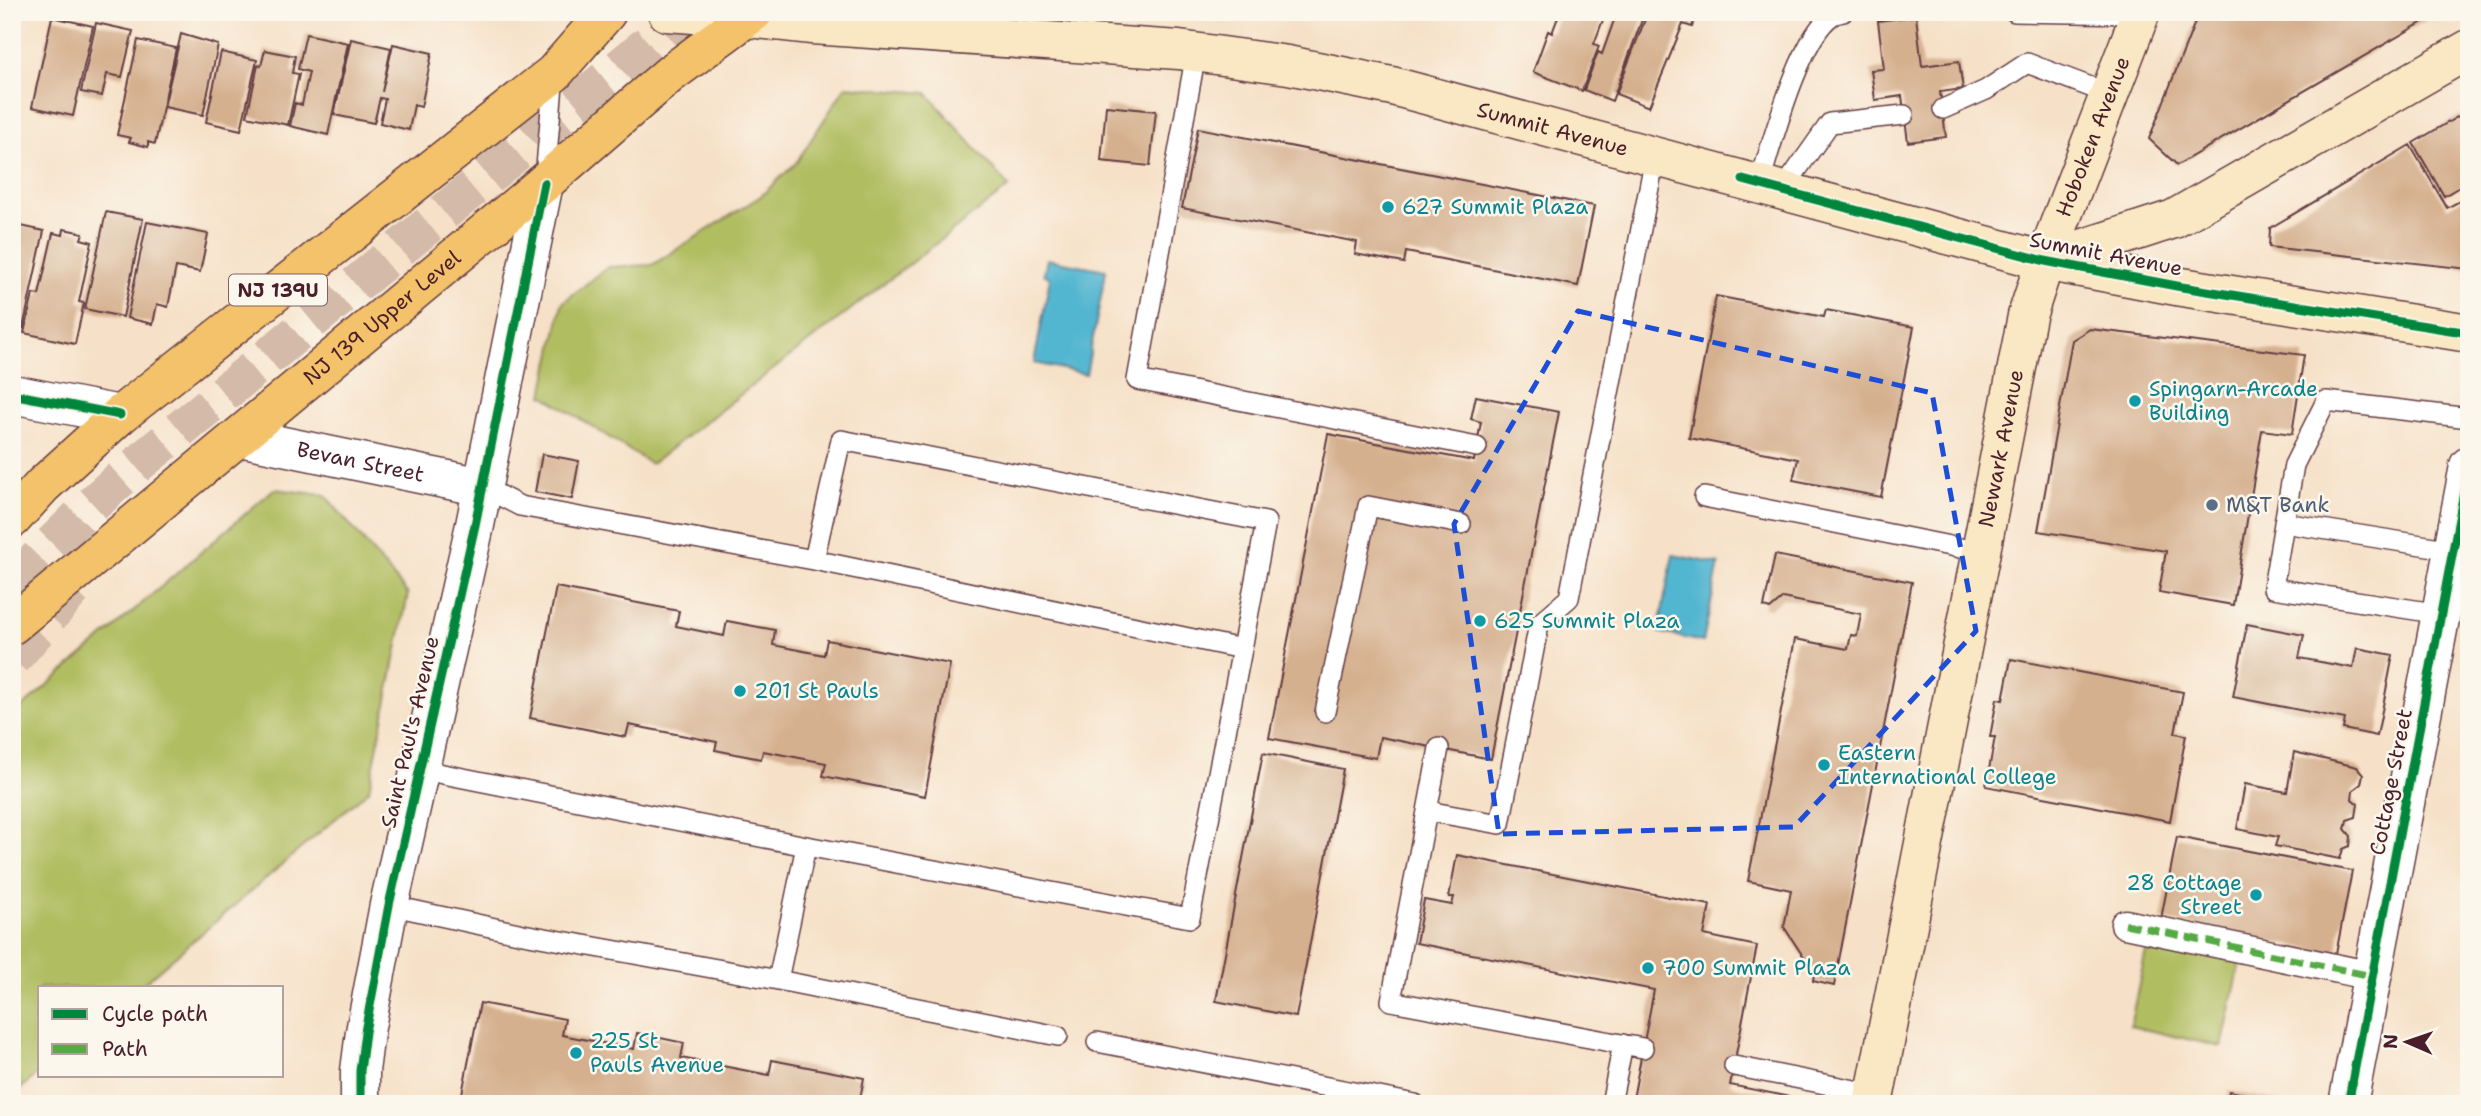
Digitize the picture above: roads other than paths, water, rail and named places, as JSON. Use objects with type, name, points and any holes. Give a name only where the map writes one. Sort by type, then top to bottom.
[{"type":"main road","name":"NJ 139U","points":[[12,519],[43,485],[120,415],[554,73],[607,12]]},
{"type":"main road","name":"Summit Avenue","points":[[667,12],[751,15],[812,25],[971,23],[1288,65],[1392,86],[2045,261],[2182,287],[2469,333]]},
{"type":"main road","name":"Hoboken Avenue","points":[[2045,261],[2141,13]]},
{"type":"main road","name":"NJ 139 Upper Level","points":[[12,625],[544,183],[670,74],[751,15]]},
{"type":"main road","points":[[2045,261],[2174,219],[2469,49]]},
{"type":"main road","name":"Newark Avenue","points":[[1874,1099],[2021,344],[2045,261]]},
{"type":"street","name":"Saint Paul's Avenue","points":[[360,1104],[360,1071],[365,1032],[389,905],[483,487],[544,183]]},
{"type":"street","points":[[12,394],[120,415]]},
{"type":"street","name":"Bevan Street","points":[[239,437],[483,487]]},
{"type":"street","name":"Cottage Street","points":[[2348,1104],[2469,466]]},
{"type":"street","points":[[2125,924],[2372,976]]},
{"type":"lane","points":[[1771,188],[1804,54],[1819,28],[1833,15],[1843,12]]},
{"type":"lane","points":[[2015,12],[2141,13]]},
{"type":"lane","points":[[1196,53],[1137,380],[1476,447]]},
{"type":"lane","points":[[1943,109],[1986,90],[2027,63],[2109,94]]},
{"type":"lane","points":[[544,183],[554,73]]},
{"type":"lane","points":[[1771,188],[1830,123],[1903,115]]},
{"type":"lane","points":[[1427,811],[1500,824],[1539,624],[1569,598],[1654,157]]},
{"type":"lane","points":[[2441,614],[2273,588],[2294,466],[2326,401],[2469,418]]},
{"type":"lane","points":[[418,769],[1190,918],[1266,522],[841,440],[814,560]]},
{"type":"lane","points":[[483,487],[520,506],[814,560],[1242,649]]},
{"type":"lane","points":[[1704,498],[1980,552]]},
{"type":"lane","points":[[1325,712],[1368,506],[1461,524]]},
{"type":"lane","points":[[2284,523],[2453,550]]},
{"type":"lane","points":[[1439,748],[1391,1001],[1643,1048]]},
{"type":"lane","points":[[778,980],[806,846]]},
{"type":"lane","points":[[389,905],[523,934],[778,980],[1058,1036]]},
{"type":"lane","points":[[1097,1042],[1415,1104]]},
{"type":"lane","points":[[1611,1104],[1623,1044]]},
{"type":"lane","points":[[1734,1066],[1874,1099]]},
{"type":"water","points":[[1047,259],[1106,270],[1086,374],[1034,363],[1050,278],[1044,274]]},
{"type":"water","points":[[1673,555],[1719,564],[1703,642],[1658,632]]},
{"type":"tunnel","points":[[12,584],[127,473],[687,12]]},
{"type":"tunnel","points":[[12,659],[73,589]]},
{"type":"place","name":"627 Summit Plaza","points":[[1388,207]]},
{"type":"place","name":"Spingarn-Arcade Building","points":[[2135,401]]},
{"type":"place","name":"M&T Bank","points":[[2212,505]]},
{"type":"place","name":"625 Summit Plaza","points":[[1480,621]]},
{"type":"place","name":"201 St Pauls","points":[[740,691]]},
{"type":"place","name":"Eastern International College","points":[[1824,765]]},
{"type":"place","name":"28 Cottage Street","points":[[2256,895]]},
{"type":"place","name":"700 Summit Plaza","points":[[1648,968]]},
{"type":"place","name":"225 St Pauls Avenue","points":[[576,1053]]}]
